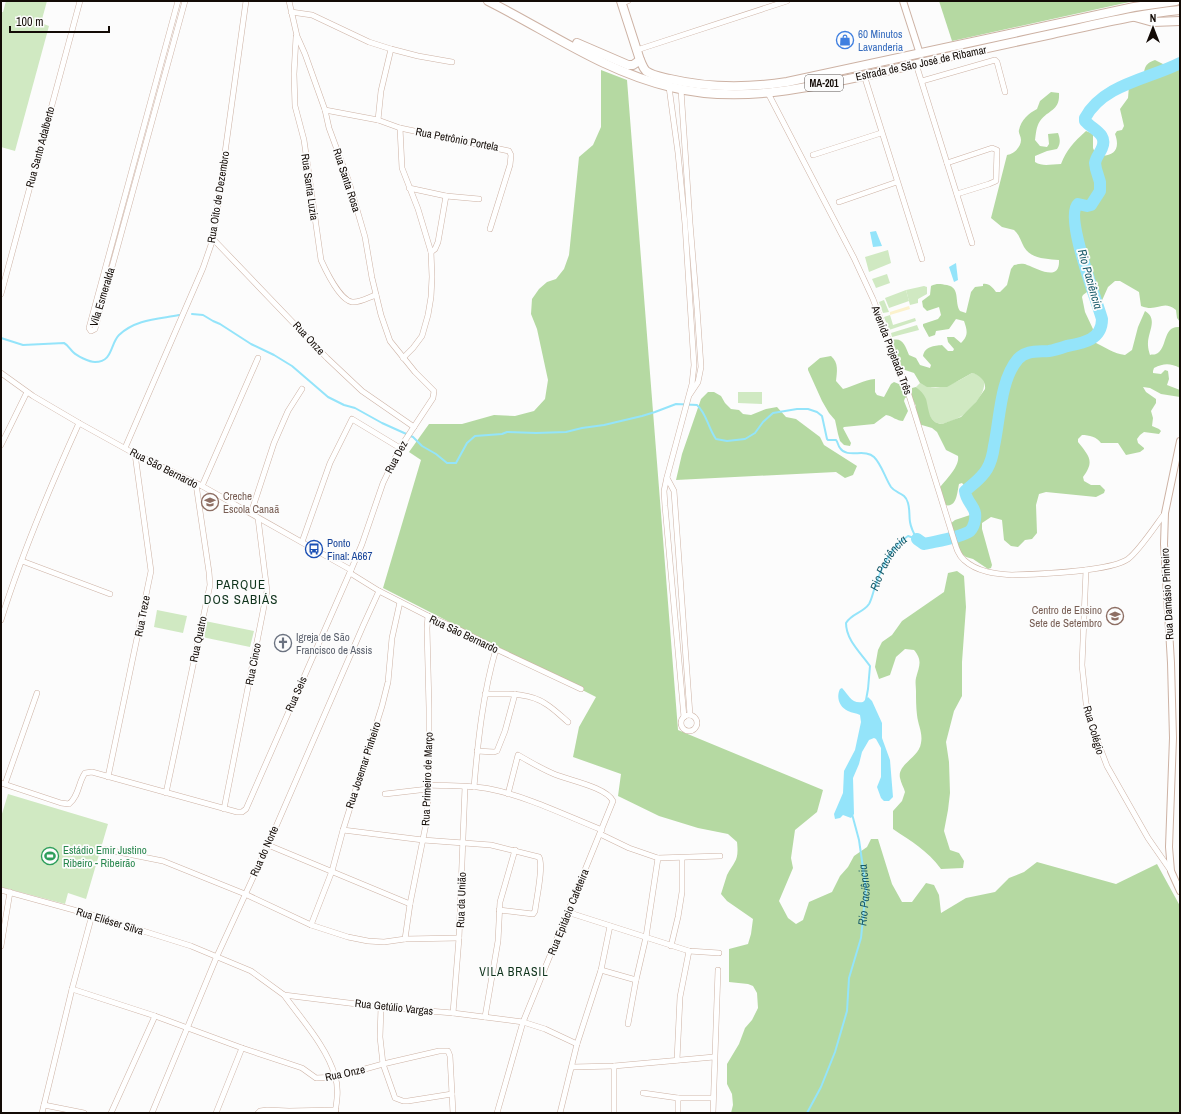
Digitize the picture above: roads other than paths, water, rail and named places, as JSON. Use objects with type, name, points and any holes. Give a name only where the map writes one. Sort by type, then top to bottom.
[{"type":"main road","name":"Estrada de São José de Ribamar","points":[[488,1],[596,58],[628,73],[681,90],[725,95],[768,93],[864,75],[1135,17],[1180,10]]},
{"type":"main road","name":"Estrada de São José de Ribamar","points":[[640,60],[643,67],[647,71],[663,77],[708,85],[743,86],[787,82],[1134,7],[1176,1]]},
{"type":"main road","name":"MA-201","points":[[624,2],[640,60]]},
{"type":"main road","points":[[1135,17],[1153,22],[1180,21]]},
{"type":"main road","points":[[524,19],[621,63],[633,64],[640,60]]},
{"type":"street","name":"Rua Santo Adalberto","points":[[1,294],[80,1]]},
{"type":"street","name":"Vila Esmeralda","points":[[178,1],[152,109],[96,324],[94,330],[90,331],[88,328],[152,109],[185,1]]},
{"type":"street","name":"Rua Oito de Dezembro","points":[[125,448],[203,268],[213,239],[246,1]]},
{"type":"street","name":"Rua Santa Rosa","points":[[289,1],[297,36],[325,110],[329,128],[349,182],[364,237],[381,315],[390,341],[403,358]]},
{"type":"street","points":[[637,50],[787,1]]},
{"type":"street","points":[[904,1],[920,54]]},
{"type":"street","points":[[291,12],[312,15],[369,42],[391,49],[418,56],[452,62]]},
{"type":"street","points":[[173,21],[178,23]]},
{"type":"street","name":"Rua Santa Luzia","points":[[297,36],[294,74],[295,106],[304,140],[321,260],[326,272],[335,286],[348,301],[357,302],[376,295]]},
{"type":"street","points":[[378,120],[381,91],[391,49]]},
{"type":"street","points":[[922,81],[995,60],[997,62],[1005,92]]},
{"type":"street","points":[[916,64],[972,242]]},
{"type":"street","points":[[864,75],[922,259]]},
{"type":"street","points":[[670,87],[687,224],[694,365],[692,384],[664,491],[684,717],[681,726],[686,731],[693,730],[697,722],[695,717],[690,715],[684,717]]},
{"type":"street","points":[[681,90],[686,167],[687,224]]},
{"type":"street","name":"Avenida Projetada Três","points":[[768,93],[854,258],[872,299],[908,392],[957,550],[964,560],[980,570],[1001,574],[1086,570],[1118,564],[1132,556],[1165,513]]},
{"type":"street","name":"Rua Petrônio Portela","points":[[325,110],[378,120],[400,128],[509,151],[511,155],[510,165],[490,229]]},
{"type":"street","points":[[400,128],[402,168],[418,209],[431,252],[432,277],[428,315],[422,336],[403,358]]},
{"type":"street","points":[[813,155],[882,133]]},
{"type":"street","points":[[947,163],[992,148],[997,150],[996,181],[957,194]]},
{"type":"street","points":[[678,153],[685,152]]},
{"type":"street","points":[[680,167],[686,167]]},
{"type":"street","points":[[838,202],[897,182]]},
{"type":"street","points":[[409,188],[446,196],[479,200]]},
{"type":"street","points":[[431,252],[435,249],[438,242],[446,196]]},
{"type":"street","points":[[688,238],[696,296],[700,372],[698,382],[688,396]]},
{"type":"street","name":"Rua Onze","points":[[213,239],[327,358],[362,391],[412,429]]},
{"type":"street","points":[[690,296],[696,296]]},
{"type":"street","points":[[202,486],[258,358]]},
{"type":"street","name":"Rua Dez","points":[[351,572],[382,483],[400,448],[433,398],[434,391],[403,358]]},
{"type":"street","name":"Rua São Bernardo","points":[[1,373],[27,392],[79,423],[135,454],[202,486],[251,513],[302,542],[379,591],[428,616],[582,689]]},
{"type":"street","points":[[251,513],[274,442],[288,411],[302,389]]},
{"type":"street","points":[[1,445],[27,392]]},
{"type":"street","points":[[302,542],[330,463],[352,419],[400,448]]},
{"type":"street","points":[[1,620],[52,483],[79,423]]},
{"type":"street","name":"Rua Damásio Pinheiro","points":[[1180,441],[1165,513],[1164,544],[1171,663],[1173,738],[1169,847],[1171,871],[1180,891]]},
{"type":"street","name":"Rua Treze","points":[[108,777],[151,571],[135,454]]},
{"type":"street","points":[[667,477],[674,491],[690,715]]},
{"type":"street","name":"Rua Quatro","points":[[166,793],[210,585],[196,484]]},
{"type":"street","name":"Rua Cinco","points":[[224,809],[267,591],[258,518]]},
{"type":"street","points":[[22,561],[110,594]]},
{"type":"street","name":"Rua Colégio","points":[[1086,570],[1082,665],[1086,703],[1093,729],[1106,766],[1148,838],[1171,871]]},
{"type":"street","name":"Rua Seis","points":[[224,809],[242,812],[246,809],[351,572]]},
{"type":"street","name":"Rua do Norte","points":[[152,1113],[217,956],[379,591]]},
{"type":"street","name":"Rua Josemar Pinheiro","points":[[311,926],[332,871],[388,682],[392,638],[400,602]]},
{"type":"street","name":"Rua Primeiro de Março","points":[[405,939],[410,904],[426,824],[429,708],[427,635],[428,616]]},
{"type":"street","points":[[474,786],[485,694],[496,648]]},
{"type":"street","points":[[37,693],[3,783],[61,803],[69,804],[76,795],[85,773],[92,772],[224,809]]},
{"type":"street","points":[[485,694],[515,694],[530,697],[545,703],[568,722]]},
{"type":"street","points":[[477,751],[497,751],[505,731],[515,694]]},
{"type":"street","name":"Rua Epitácio Cafeteira","points":[[497,1113],[523,1022],[567,912],[613,804],[613,799],[608,795],[578,782],[553,774],[518,756],[508,794]]},
{"type":"street","points":[[385,794],[428,787],[474,786],[508,794],[549,808],[601,832],[629,848],[658,858],[720,856]]},
{"type":"street","name":"Rua da União","points":[[453,1013],[460,938],[466,787]]},
{"type":"street","points":[[343,830],[423,840],[491,845],[538,856],[541,859],[535,911],[533,914],[499,910]]},
{"type":"street","points":[[268,844],[410,904]]},
{"type":"street","points":[[103,849],[164,861],[245,894],[311,926],[368,941],[384,942],[405,939],[460,938]]},
{"type":"street","points":[[485,1017],[498,941],[500,902],[515,850]]},
{"type":"street","points":[[628,1024],[646,937],[658,858]]},
{"type":"street","points":[[672,946],[682,892],[682,858]]},
{"type":"street","name":"Rua Eliéser Silva","points":[[1,890],[92,915],[217,956]]},
{"type":"street","points":[[1,946],[10,892]]},
{"type":"street","points":[[567,912],[689,951],[720,953]]},
{"type":"street","points":[[42,1113],[72,989],[92,915]]},
{"type":"street","points":[[560,1113],[577,1044],[601,970],[610,926]]},
{"type":"street","points":[[677,1060],[680,997],[689,951]]},
{"type":"street","points":[[217,956],[251,971],[284,996],[326,1053],[336,1077],[338,1094],[336,1112],[267,1110],[260,1111],[258,1113]]},
{"type":"street","points":[[601,970],[636,980]]},
{"type":"street","points":[[713,1113],[712,1098],[718,970]]},
{"type":"street","name":"Rua Onze","points":[[72,989],[155,1016],[302,1068],[316,1078],[336,1077],[382,1064],[439,1051],[448,1051],[450,1056],[452,1094]]},
{"type":"street","name":"Rua Getúlio Vargas","points":[[284,996],[381,1007],[453,1013],[523,1022],[577,1044]]},
{"type":"street","points":[[381,1007],[380,1037],[382,1064],[395,1098],[403,1101],[452,1094],[453,1113]]},
{"type":"street","points":[[111,1113],[155,1016]]},
{"type":"street","points":[[216,1113],[242,1048]]},
{"type":"street","points":[[572,1067],[614,1066],[714,1057]]},
{"type":"street","points":[[614,1066],[614,1113]]},
{"type":"street","points":[[643,1094],[678,1098],[712,1098]]},
{"type":"street","points":[[678,1098],[678,1113]]},
{"type":"street","points":[[44,1105],[84,1113]]},
{"type":"water","points":[[876,231],[882,246],[873,247],[870,232]]},
{"type":"water","points":[[956,263],[958,280],[954,282],[949,267]]},
{"type":"water","points":[[842,688],[856,702],[863,702],[868,697],[872,701],[882,723],[882,738],[890,760],[893,797],[889,801],[884,801],[881,798],[877,787],[881,777],[881,748],[874,738],[869,740],[862,752],[853,778],[854,814],[851,818],[843,815],[840,818],[835,819],[834,814],[843,793],[844,771],[855,750],[861,722],[860,715],[848,711],[840,704],[838,695],[840,689]]},
{"type":"waterway","name":"Rio Paciência","points":[[917,539],[924,544],[966,533],[973,527],[975,513],[965,491],[983,475],[990,464],[1004,389],[1012,368],[1018,359],[1028,353],[1051,351],[1085,342],[1099,332],[1102,319],[1083,259],[1075,224],[1075,212],[1078,204],[1087,206],[1091,205],[1100,191],[1100,182],[1095,163],[1102,148],[1103,139],[1099,133],[1085,121],[1085,118],[1103,97],[1115,90],[1180,63]]},
{"type":"waterway","points":[[192,314],[203,315],[251,344],[274,355],[292,366],[328,397],[344,405],[355,408],[382,423],[413,437],[422,446],[436,454],[447,463],[456,463],[467,443],[475,436],[502,434],[507,432],[566,432],[642,416],[676,404],[697,405],[703,413],[716,439],[727,441],[745,439],[755,433],[763,422],[773,413],[797,409],[808,409],[817,412],[822,416],[828,440],[836,440],[839,447],[847,453],[866,453],[870,454],[877,460],[891,487],[907,499],[910,524],[917,539]]},
{"type":"waterway","points":[[1,338],[23,345],[64,343],[77,355],[86,360],[95,362],[105,359],[119,335],[133,326],[148,320],[179,315]]},
{"type":"waterway","name":"Rio Paciência","points":[[866,700],[870,666],[851,641],[848,635],[846,623],[851,617],[867,607],[869,604],[877,580],[887,558],[897,546],[908,536],[917,539]]},
{"type":"waterway","name":"Rio Paciência","points":[[807,1113],[821,1087],[835,1052],[847,1011],[849,978],[861,938],[866,889],[859,840],[852,814]]},
{"type":"place","name":"60 Minutos Lavanderia","points":[[845,40]]},
{"type":"place","name":"Creche Escola Canaã","points":[[210,502]]},
{"type":"place","name":"Ponto Final: A667","points":[[314,549]]},
{"type":"place","name":"Centro de Ensino Sete de Setembro","points":[[1115,616]]},
{"type":"place","name":"Igreja de São Francisco de Assis","points":[[283,643]]},
{"type":"place","name":"Estádio Emir Justino Ribeiro - Ribeirão","points":[[50,856]]},
{"type":"district","name":"PARQUE DOS SABIÁS","points":[[241,592]]},
{"type":"district","name":"VILA BRASIL","points":[[514,972]]}]
